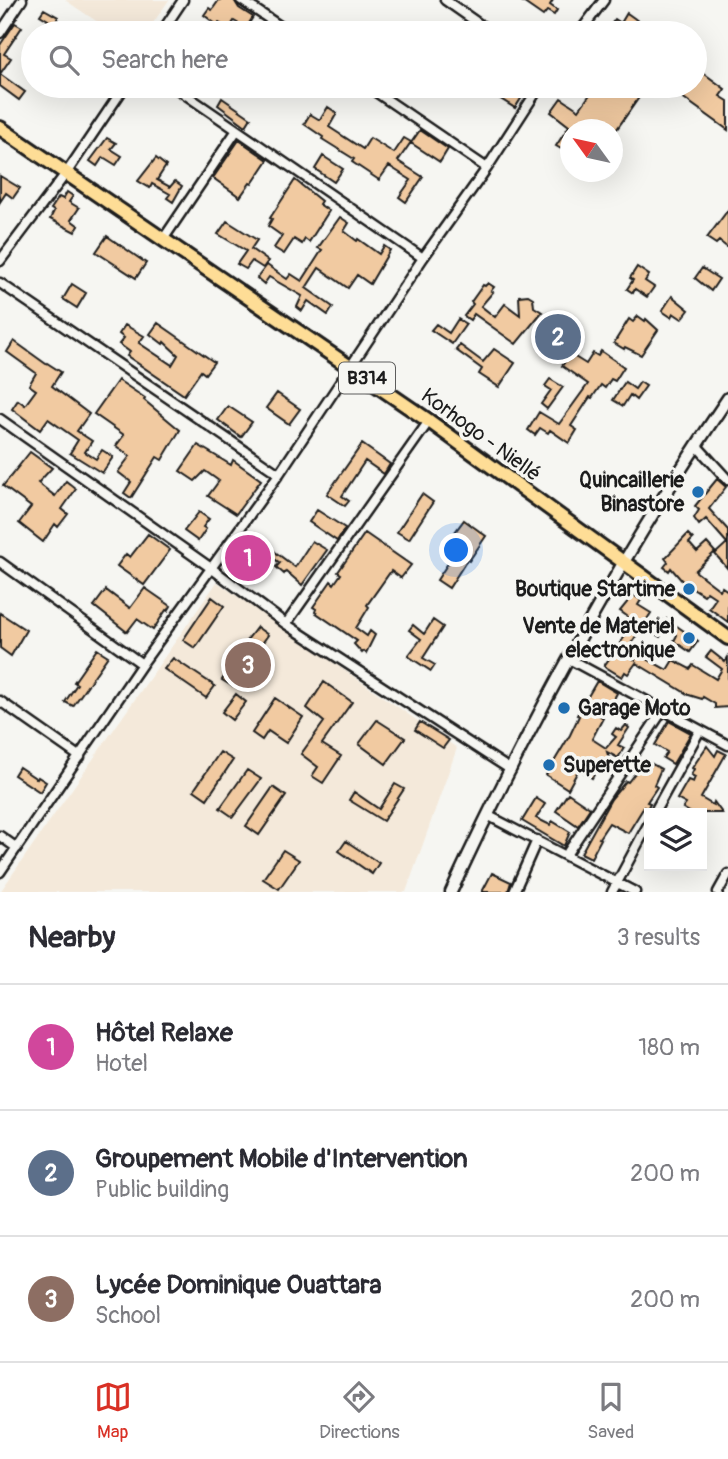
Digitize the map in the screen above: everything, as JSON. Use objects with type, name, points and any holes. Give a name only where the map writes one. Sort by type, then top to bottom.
[{"type":"main road","name":"Korhogo - Niellé","points":[[0,128],[351,366],[728,638]]},
{"type":"street","points":[[0,33],[22,0]]},
{"type":"street","points":[[168,21],[183,0]]},
{"type":"street","points":[[241,0],[272,21]]},
{"type":"street","points":[[445,0],[475,21]]},
{"type":"street","points":[[588,21],[604,0]]},
{"type":"street","points":[[0,261],[67,172],[117,98]]},
{"type":"street","points":[[190,98],[423,258]]},
{"type":"street","points":[[384,98],[487,169]]},
{"type":"street","points":[[0,872],[142,664],[279,474],[532,98]]},
{"type":"street","points":[[164,238],[237,130]]},
{"type":"street","points":[[0,283],[279,474]]},
{"type":"street","points":[[451,892],[511,770],[623,562],[728,398]]},
{"type":"street","points":[[0,419],[286,624],[511,770]]},
{"type":"street","points":[[286,624],[429,421]]},
{"type":"street","points":[[696,445],[728,480]]},
{"type":"street","points":[[0,562],[142,664]]},
{"type":"street","points":[[569,660],[728,745]]},
{"type":"street","points":[[0,701],[80,757]]},
{"type":"street","points":[[566,855],[663,710]]},
{"type":"street","points":[[657,808],[700,730]]},
{"type":"street","points":[[489,816],[635,892]]},
{"type":"street","points":[[612,892],[644,832]]},
{"type":"street","points":[[0,836],[17,848]]},
{"type":"street","points":[[514,892],[537,840]]},
{"type":"street","points":[[718,892],[728,874]]},
{"type":"shaded area","points":[[65,0],[169,0],[154,21],[96,21]]},
{"type":"shaded area","points":[[217,582],[457,748],[406,892],[0,892]]},
{"type":"building","points":[[219,0],[234,0],[239,8],[253,17],[250,21],[212,21],[204,15],[209,8],[212,10]]},
{"type":"building","points":[[520,0],[553,0],[550,5],[557,10],[554,15],[547,11],[543,16]]},
{"type":"building","points":[[44,9],[60,21],[47,21],[40,15]]},
{"type":"building","points":[[627,13],[637,21],[622,21]]},
{"type":"building","points":[[15,23],[21,26],[4,54],[11,58],[0,74],[0,45]]},
{"type":"building","points":[[0,74],[21,89],[21,97],[19,100],[0,86]]},
{"type":"building","points":[[707,76],[725,89],[720,96],[728,101],[728,130],[684,98],[707,98]]},
{"type":"building","points":[[222,98],[251,118],[246,126],[218,105]]},
{"type":"building","points":[[499,98],[521,98],[515,108]]},
{"type":"building","points":[[561,98],[579,110],[588,98],[639,98],[623,120],[560,119],[551,112]]},
{"type":"building","points":[[328,107],[337,113],[329,127],[363,149],[370,138],[394,153],[404,138],[411,142],[398,161],[423,177],[406,202],[399,197],[411,180],[389,166],[379,180],[304,124],[310,114],[320,120]]},
{"type":"building","points":[[420,130],[448,149],[440,162],[411,143]]},
{"type":"building","points":[[107,138],[116,143],[111,149],[122,156],[116,165],[103,157],[97,166],[90,161]]},
{"type":"building","points":[[239,140],[268,160],[240,197],[213,178]]},
{"type":"building","points":[[323,156],[343,169],[334,182],[315,169]]},
{"type":"building","points":[[156,158],[166,166],[157,180],[170,187],[175,181],[182,186],[173,202],[167,198],[170,194],[152,184],[150,188],[138,181]]},
{"type":"building","points":[[0,176],[20,188],[13,198],[6,193],[0,202]]},
{"type":"building","points":[[295,180],[329,211],[309,242],[305,239],[302,244],[294,239],[284,254],[274,248],[282,236],[268,226],[272,219],[270,218]]},
{"type":"building","points":[[67,192],[73,196],[69,202],[79,208],[71,220],[79,226],[75,232],[50,219],[54,211],[51,209],[59,197],[63,199]]},
{"type":"building","points":[[728,210],[728,248],[719,241],[716,244],[707,238]]},
{"type":"building","points":[[340,217],[349,223],[344,231],[357,241],[358,239],[379,254],[384,246],[390,250],[370,284],[357,275],[348,288],[319,268],[306,288],[333,307],[328,315],[308,301],[302,311],[297,307],[302,296],[269,277],[264,284],[257,278],[267,265],[287,279],[291,274],[302,281],[322,250],[318,248]]},
{"type":"building","points":[[227,221],[257,240],[251,249],[268,261],[263,268],[252,261],[246,269],[237,264],[246,251],[218,234]]},
{"type":"building","points":[[107,236],[146,263],[136,278],[96,252]]},
{"type":"building","points":[[637,267],[649,275],[645,281],[654,287],[647,297],[635,289],[633,293],[627,289]]},
{"type":"building","points":[[702,268],[719,279],[711,291],[695,278]]},
{"type":"building","points":[[488,283],[494,287],[491,291],[493,292],[481,306],[495,317],[505,304],[520,315],[519,296],[528,295],[533,298],[534,307],[542,312],[516,344],[474,314],[470,320],[464,316],[483,285]]},
{"type":"building","points":[[72,284],[86,293],[77,308],[63,299]]},
{"type":"building","points":[[672,296],[689,310],[682,319],[673,313],[671,317],[662,311]]},
{"type":"building","points":[[638,316],[645,321],[646,319],[658,330],[641,355],[614,343],[629,319],[633,322]]},
{"type":"building","points":[[458,319],[466,324],[452,344],[431,330],[436,324],[449,333]]},
{"type":"building","points":[[158,323],[214,362],[205,374],[201,371],[184,395],[127,356],[130,352],[119,344],[124,338],[119,334],[125,325],[144,336],[139,343],[172,365],[178,355],[150,334]]},
{"type":"building","points":[[14,341],[61,372],[52,386],[89,414],[77,431],[92,441],[85,452],[96,459],[102,450],[113,457],[102,473],[70,453],[78,440],[48,419],[40,430],[12,409],[18,400],[25,405],[36,390],[29,385],[36,373],[7,352]]},
{"type":"building","points":[[460,345],[483,362],[494,349],[515,363],[499,387],[479,374],[482,369],[456,350]]},
{"type":"building","points":[[601,351],[624,367],[615,381],[611,379],[605,388],[601,385],[592,398],[590,397],[571,426],[577,430],[569,443],[550,430],[548,433],[540,428],[535,435],[528,430],[539,412],[559,424],[588,384],[562,366],[570,354],[586,364],[593,353],[598,356]]},
{"type":"building","points":[[550,379],[563,387],[547,409],[541,404],[551,390],[545,386]]},
{"type":"building","points":[[118,380],[145,398],[144,400],[180,430],[162,460],[157,457],[131,498],[124,493],[131,482],[118,472],[130,456],[116,446],[124,435],[94,414]]},
{"type":"building","points":[[625,382],[635,389],[640,382],[646,386],[636,400],[630,395],[623,406],[613,400]]},
{"type":"building","points":[[277,393],[300,409],[289,424],[266,408]]},
{"type":"building","points":[[228,406],[252,422],[241,437],[218,420]]},
{"type":"building","points":[[362,444],[390,464],[384,474],[365,461],[342,496],[349,501],[345,506],[327,494]]},
{"type":"building","points":[[198,445],[231,465],[233,460],[261,480],[236,514],[208,496],[219,481],[205,471],[195,481],[180,471]]},
{"type":"building","points":[[30,452],[52,468],[38,483],[55,496],[66,481],[76,489],[62,509],[68,514],[58,527],[55,524],[43,542],[19,523],[31,507],[3,486]]},
{"type":"building","points":[[717,479],[726,487],[709,509],[728,530],[728,569],[715,554],[727,543],[706,519],[699,525],[694,518],[699,510],[695,506]]},
{"type":"building","points":[[422,494],[433,502],[409,539],[397,532]]},
{"type":"building","points":[[317,510],[345,528],[337,541],[309,522]]},
{"type":"building","points":[[199,512],[209,519],[198,541],[184,531]]},
{"type":"building","points":[[464,520],[486,536],[449,588],[437,580],[456,551],[446,544]]},
{"type":"building","points":[[365,533],[411,565],[401,578],[391,571],[367,605],[369,607],[356,628],[367,636],[370,631],[375,635],[366,653],[362,653],[354,644],[357,641],[315,612],[313,607],[331,581],[334,584],[341,574],[338,572]]},
{"type":"building","points":[[148,534],[170,550],[144,585],[117,566],[126,554],[130,557]]},
{"type":"building","points":[[688,534],[693,539],[689,543],[697,552],[707,543],[715,552],[695,571],[720,590],[722,587],[728,591],[728,622],[709,608],[716,598],[707,592],[704,595],[683,582],[671,568],[669,571],[664,567],[668,562],[665,558]]},
{"type":"building","points":[[258,539],[295,567],[312,541],[327,550],[302,585],[286,571],[284,574],[276,567],[280,563],[254,545]]},
{"type":"building","points":[[145,588],[171,606],[153,630],[137,619],[127,632],[94,606],[106,590],[130,608]]},
{"type":"building","points":[[633,595],[641,600],[638,605],[651,613],[625,653],[635,660],[638,654],[667,670],[673,660],[690,669],[693,665],[716,679],[722,669],[706,657],[711,651],[725,662],[728,657],[728,707],[715,708],[715,704],[703,697],[702,699],[689,695],[636,663],[628,674],[625,672],[622,677],[604,666],[635,622],[620,611]]},
{"type":"building","points":[[212,597],[224,606],[195,648],[183,640]]},
{"type":"building","points":[[0,613],[26,630],[11,656],[0,648]]},
{"type":"building","points":[[661,619],[666,622],[667,619],[698,641],[690,652],[674,641],[677,635],[666,628],[660,637],[652,632]]},
{"type":"building","points":[[433,620],[443,627],[423,658],[435,665],[431,671],[408,656],[421,639],[409,630],[413,625],[424,634]]},
{"type":"building","points":[[257,627],[268,635],[232,686],[222,680],[239,655],[237,653]]},
{"type":"building","points":[[97,649],[108,656],[73,706],[65,702],[77,684],[74,682]]},
{"type":"building","points":[[173,658],[215,686],[206,698],[164,669]]},
{"type":"building","points":[[597,681],[617,693],[606,714],[589,708],[603,718],[592,739],[606,748],[616,737],[612,734],[616,728],[621,731],[626,725],[629,728],[618,745],[624,748],[618,758],[607,752],[611,765],[597,770],[592,778],[579,769],[568,789],[546,775]]},
{"type":"building","points":[[324,682],[352,702],[322,744],[341,756],[323,783],[312,776],[318,767],[301,754],[324,722],[307,708]]},
{"type":"building","points":[[236,694],[246,702],[232,720],[222,712]]},
{"type":"building","points":[[275,698],[303,717],[286,743],[268,731],[262,740],[252,733]]},
{"type":"building","points":[[377,720],[405,738],[386,764],[359,744]]},
{"type":"building","points":[[669,721],[691,733],[673,764],[663,758],[667,752],[655,745]]},
{"type":"building","points":[[420,722],[449,740],[443,748],[415,730]]},
{"type":"building","points":[[707,746],[715,756],[718,750],[726,754],[701,798],[713,805],[714,802],[722,813],[707,813],[707,808],[683,808],[686,804],[677,799],[688,780],[693,782],[695,777],[691,775],[694,769],[692,768]]},
{"type":"building","points":[[220,752],[233,760],[207,799],[194,790]]},
{"type":"building","points":[[645,760],[661,769],[654,785],[657,787],[647,802],[650,803],[648,808],[644,807],[628,833],[609,823],[591,858],[581,853],[611,799],[626,781],[628,782]]},
{"type":"building","points":[[19,767],[46,782],[40,792],[14,775]]},
{"type":"building","points":[[247,770],[261,779],[233,817],[220,808]]},
{"type":"building","points":[[395,784],[404,789],[383,821],[349,800],[354,792],[379,809]]},
{"type":"building","points":[[273,787],[286,796],[259,835],[246,826]]},
{"type":"building","points":[[568,793],[590,808],[578,826],[556,811]]},
{"type":"building","points":[[536,798],[545,804],[536,818],[550,825],[552,821],[570,832],[564,846],[522,821]]},
{"type":"building","points":[[346,841],[379,863],[372,874],[339,851]]},
{"type":"building","points":[[283,850],[299,860],[279,889],[263,879]]},
{"type":"building","points":[[492,873],[511,882],[508,892],[482,892]]},
{"type":"place","name":"Groupement Mobile d'Intervention","points":[[558,337]]},
{"type":"place","name":"Quincaillerie Binastore","points":[[698,492]]},
{"type":"place","name":"Hôtel Relaxe","points":[[248,558]]},
{"type":"place","name":"Boutique Startime","points":[[689,589]]},
{"type":"place","name":"Vente de Materiel electronique","points":[[689,638]]},
{"type":"place","name":"Lycée Dominique Ouattara","points":[[248,665]]},
{"type":"place","name":"Garage Moto","points":[[564,708]]},
{"type":"place","name":"Superette","points":[[549,765]]}]
